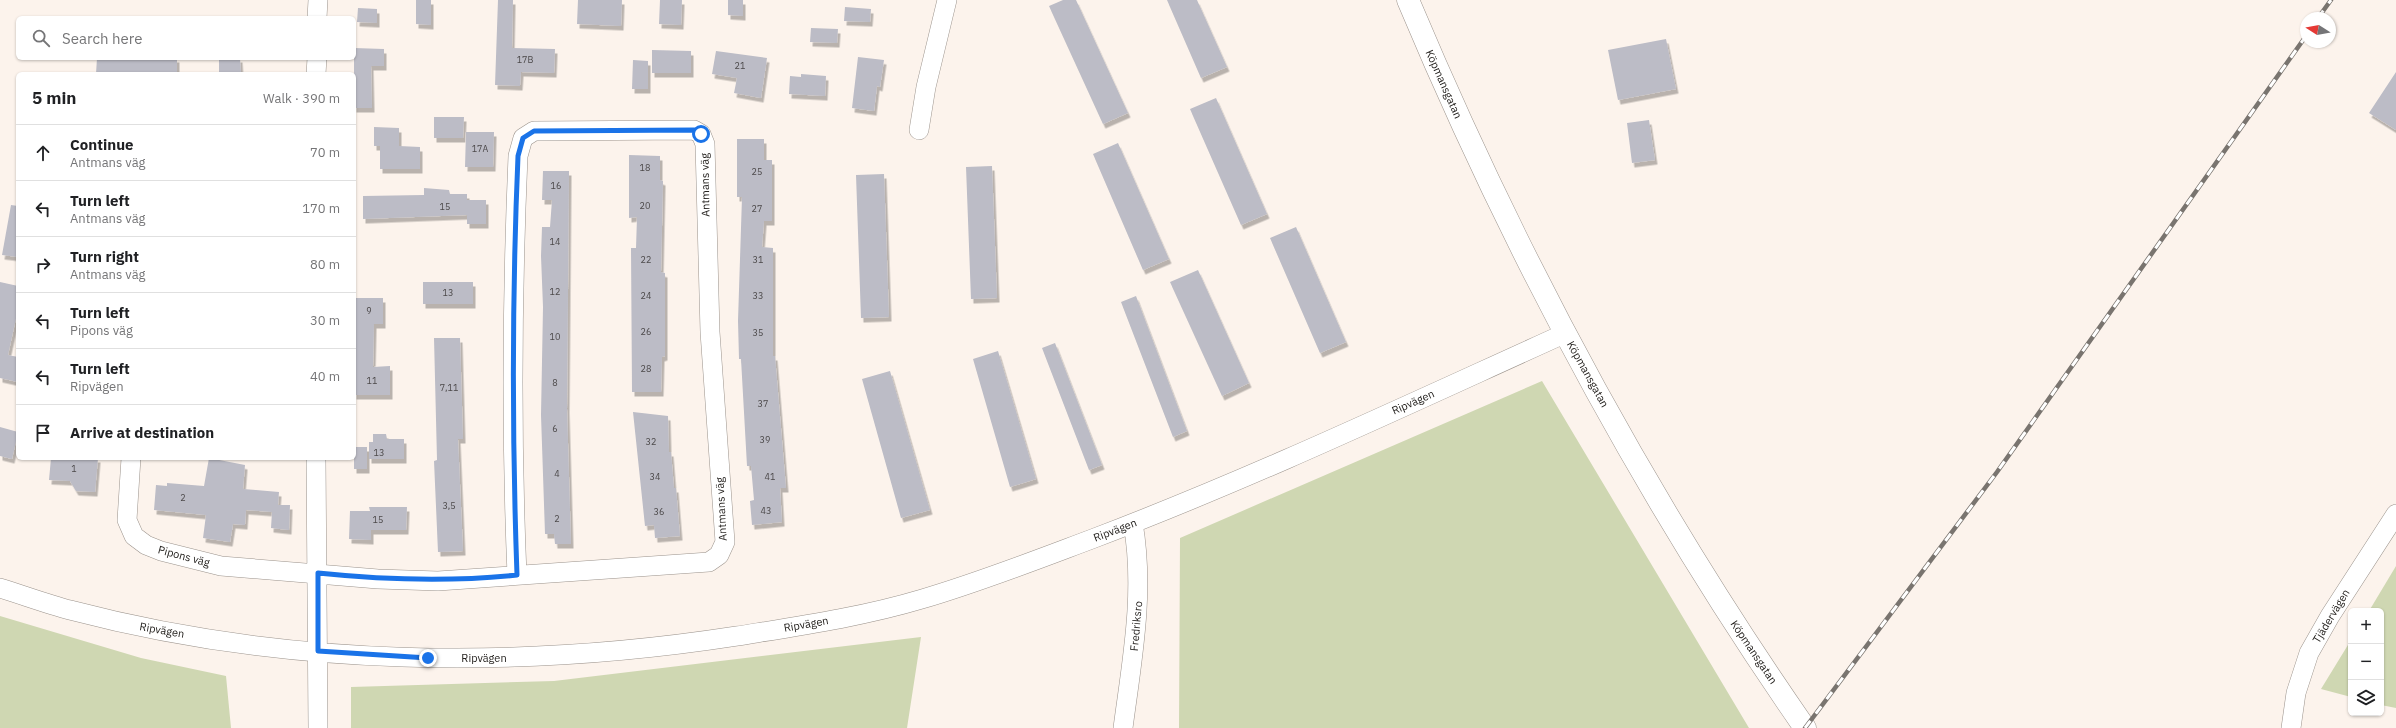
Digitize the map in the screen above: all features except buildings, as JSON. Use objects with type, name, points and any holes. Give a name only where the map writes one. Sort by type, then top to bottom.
[{"type":"street","points":[[318,0],[318,16]]},
{"type":"street","points":[[920,130],[926,87],[947,0]]},
{"type":"street","name":"Köpmansgatan","points":[[1408,0],[1460,119],[1566,333],[1671,521],[1730,616],[1805,728]]},
{"type":"street","points":[[316,72],[317,60]]},
{"type":"street","name":"Antmans väg","points":[[318,573],[378,579],[438,581],[699,564],[709,562],[719,555],[725,542],[710,332],[705,144],[701,134],[694,130],[534,131],[523,138],[518,156],[513,312],[514,487],[517,575]]},
{"type":"street","name":"Ripvägen","points":[[0,588],[68,609],[139,626],[246,643],[318,651],[428,658],[538,657],[657,647],[784,629],[862,614],[920,600],[994,576],[1133,523],[1229,484],[1566,333]]},
{"type":"street","name":"Pipons väg","points":[[131,460],[127,520],[134,536],[146,545],[221,566],[318,573]]},
{"type":"street","points":[[316,460],[318,728]]},
{"type":"street","name":"Tjädervägen","points":[[2291,728],[2296,693],[2309,653],[2330,616],[2396,514]]},
{"type":"street","name":"Fredriksro","points":[[1123,728],[1135,642],[1138,596],[1133,523]]},
{"type":"green space","points":[[1542,381],[1749,728],[1179,728],[1180,538]]},
{"type":"green space","points":[[2396,566],[2396,708],[2384,706],[2384,608],[2371,608]]},
{"type":"green space","points":[[0,616],[141,658],[226,676],[231,728],[0,728]]},
{"type":"green space","points":[[921,637],[907,728],[351,728],[351,687],[554,681]]},
{"type":"green space","points":[[2348,645],[2348,696],[2321,689]]},
{"type":"railway","points":[[2322,12],[2331,0]]},
{"type":"railway","points":[[1805,728],[1997,472],[2300,44]]},
{"type":"route","points":[[428,658],[318,651],[318,573],[378,579],[438,581],[517,575],[512,399],[513,312],[518,156],[523,138],[534,131],[694,130],[701,134]]}]
